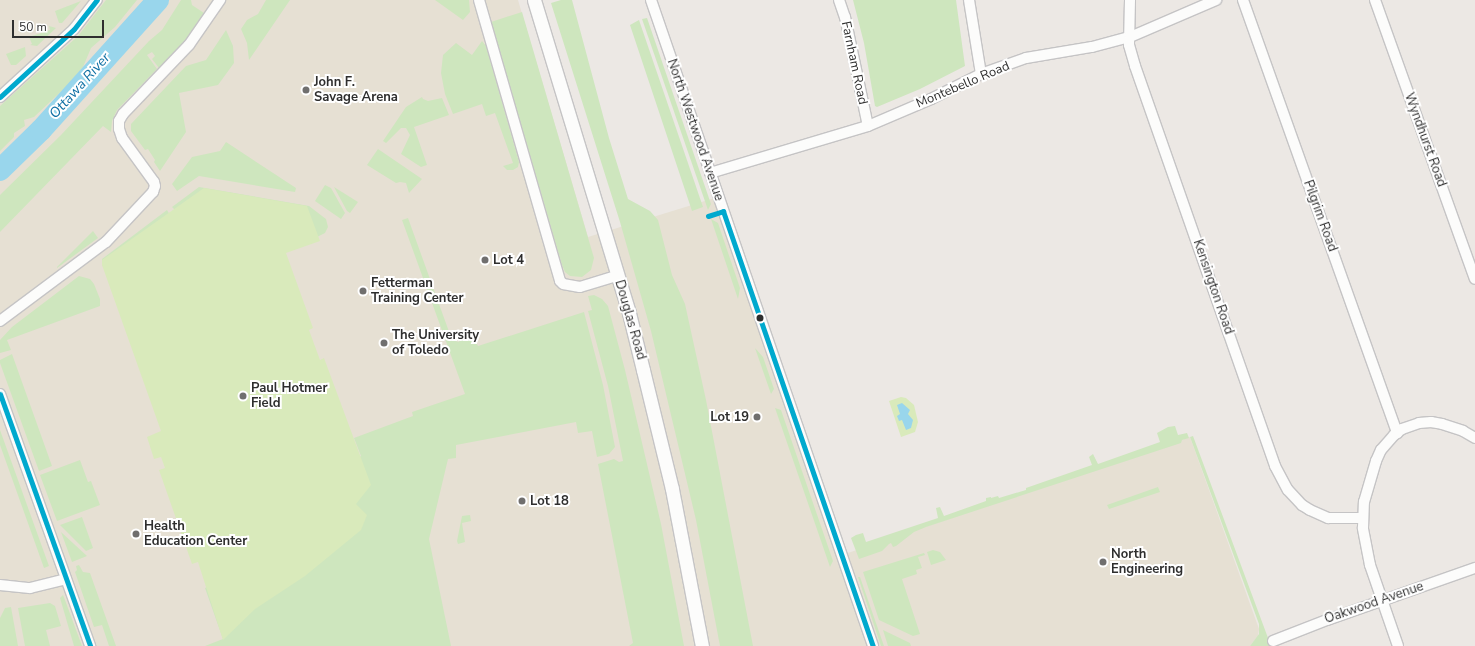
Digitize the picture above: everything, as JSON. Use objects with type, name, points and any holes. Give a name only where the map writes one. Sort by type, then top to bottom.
[{"type":"street","points":[[0,97],[74,29],[97,0]]},
{"type":"street","points":[[0,321],[106,242],[153,192],[155,184],[122,138],[118,129],[119,121],[123,114],[189,45],[220,0]]},
{"type":"street","points":[[479,0],[560,281],[563,284],[580,287],[617,276]]},
{"type":"street","name":"Douglas Road","points":[[534,0],[640,356],[672,489],[702,646]]},
{"type":"street","name":"Farnham Road","points":[[839,0],[845,17],[868,126]]},
{"type":"street","points":[[969,0],[981,74]]},
{"type":"street","name":"Kensington Road","points":[[1130,0],[1129,45],[1135,66],[1279,475],[1288,490],[1302,505],[1320,515],[1336,519],[1363,518]]},
{"type":"street","name":"Montebello Road","points":[[710,173],[868,126],[931,99],[981,74],[1026,58],[1092,47],[1130,37],[1216,0]]},
{"type":"street","name":"Pilgrim Road","points":[[1244,0],[1397,433]]},
{"type":"street","name":"Wyndhurst Road","points":[[1375,0],[1475,279]]},
{"type":"street","name":"North Westwood Avenue","points":[[655,1],[710,173],[873,646]]},
{"type":"street","points":[[0,394],[90,646]]},
{"type":"street","points":[[1398,646],[1366,552],[1363,518],[1366,490],[1376,461],[1388,441],[1397,433],[1410,426],[1431,422],[1454,427],[1475,438]]},
{"type":"street","name":"Oakwood Avenue","points":[[1273,641],[1326,620],[1475,568]]},
{"type":"street","points":[[0,585],[30,588],[66,579]]},
{"type":"shaded area","name":"The University of Toledo","points":[[0,0],[518,0],[588,237],[718,197],[842,555],[1190,437],[1259,629],[1258,636],[1250,646],[0,646]]},
{"type":"green space","points":[[106,0],[137,0],[115,27],[91,48],[83,67],[70,83],[34,117],[24,120],[25,126],[14,133],[14,137],[0,151],[0,106],[78,36]]},
{"type":"green space","points":[[181,0],[191,0],[192,5],[204,13],[185,41],[159,68],[152,59],[155,56],[152,52],[147,55],[157,69],[117,110],[112,121],[111,132],[103,126],[0,232],[0,195],[61,135],[149,41],[162,30]]},
{"type":"green space","points":[[266,0],[290,0],[249,60],[247,43],[241,29],[247,20],[258,14]]},
{"type":"green space","points":[[435,0],[469,0],[470,12],[463,20]]},
{"type":"green space","points":[[561,0],[572,0],[609,138],[628,199],[650,211],[658,220],[672,275],[685,304],[706,400],[753,646],[720,646],[696,520],[651,331],[620,222],[551,3]]},
{"type":"green space","points":[[853,0],[956,0],[965,66],[920,89],[877,107],[875,106],[864,43]]},
{"type":"green space","points":[[81,1],[62,23],[59,23],[55,11]]},
{"type":"green space","points":[[522,12],[594,258],[591,270],[582,277],[570,276],[565,272],[562,265],[491,22]]},
{"type":"green space","points":[[647,18],[711,204],[708,210],[642,19]]},
{"type":"green space","points":[[639,20],[703,207],[692,211],[630,25]]},
{"type":"green space","points":[[49,26],[56,28],[37,46],[30,45],[32,44],[29,37],[50,30]]},
{"type":"green space","points":[[226,30],[233,46],[234,63],[218,85],[179,93],[186,132],[160,171],[148,149],[145,150],[131,131],[131,124],[186,66],[206,60]]},
{"type":"green space","points":[[482,41],[486,46],[519,162],[518,167],[513,170],[507,170],[503,166],[513,163],[495,113],[486,116],[482,104],[453,114],[445,94],[441,73],[443,55],[456,43],[472,55]]},
{"type":"green space","points":[[25,47],[26,56],[16,65],[11,65],[6,54]]},
{"type":"green space","points":[[422,97],[428,101],[442,98],[449,115],[414,127],[427,165],[421,167],[401,154],[410,135],[406,128],[401,128],[386,143],[383,141],[406,107]]},
{"type":"green space","points":[[226,142],[296,188],[295,192],[199,176],[177,191],[172,184],[192,157],[220,151]]},
{"type":"green space","points":[[378,149],[422,179],[409,193],[406,183],[396,183],[367,165]]},
{"type":"green space","points":[[325,185],[331,188],[345,213],[341,219],[315,201]]},
{"type":"green space","points":[[199,187],[309,206],[326,219],[328,227],[325,233],[317,237],[177,212],[172,207]]},
{"type":"green space","points":[[334,187],[358,202],[350,213],[347,211]]},
{"type":"green space","name":"Paul Hotmer Field","points":[[204,188],[307,206],[320,241],[286,253],[313,328],[309,330],[320,360],[324,358],[371,485],[356,504],[367,515],[361,530],[305,576],[255,609],[223,640],[198,562],[192,564],[159,470],[165,468],[161,457],[154,459],[147,437],[161,431],[102,265],[102,260]]},
{"type":"green space","points":[[167,210],[171,217],[102,266],[102,259]]},
{"type":"green space","points":[[408,218],[452,340],[459,342],[460,339],[474,338],[478,346],[584,312],[603,385],[615,447],[609,454],[597,457],[592,431],[578,433],[576,422],[456,445],[456,458],[448,459],[429,539],[451,646],[205,646],[223,639],[205,588],[213,585],[361,456],[354,438],[413,416],[412,412],[465,394],[402,220]]},
{"type":"green space","points":[[711,219],[718,223],[740,288],[738,299]]},
{"type":"green space","points":[[93,231],[98,238],[57,268],[57,267]]},
{"type":"green space","points":[[79,276],[90,279],[94,284],[100,299],[100,306],[7,340],[11,350],[0,353],[0,340],[12,327]]},
{"type":"green space","points":[[594,295],[602,299],[608,306],[625,370],[661,524],[684,646],[629,646],[633,643],[598,464],[614,459],[619,462],[623,461],[608,386],[588,311],[592,310],[588,296]]},
{"type":"green space","points":[[755,348],[763,357],[774,389],[771,394]]},
{"type":"green space","points":[[12,354],[52,466],[39,471],[0,363],[0,360]]},
{"type":"green space","points":[[901,397],[906,398],[914,405],[918,422],[915,432],[901,437],[889,401]]},
{"type":"green space","points":[[775,408],[781,410],[833,561],[830,567]]},
{"type":"green space","points":[[1175,426],[1178,435],[1187,433],[1189,438],[1182,440],[1181,443],[926,527],[914,532],[896,546],[893,547],[891,543],[882,551],[859,559],[851,538],[856,535],[863,533],[866,542],[938,518],[936,508],[940,507],[944,516],[986,501],[986,498],[998,496],[999,498],[1026,490],[1026,488],[1092,465],[1089,457],[1093,454],[1098,464],[1160,442],[1157,433],[1168,427]]},
{"type":"green space","points":[[0,430],[49,566],[44,568],[0,445]]},
{"type":"green space","points":[[1193,436],[1271,646],[1250,646],[1259,634],[1259,624],[1190,437]]},
{"type":"green space","points":[[80,460],[88,482],[91,481],[100,505],[57,521],[40,475]]},
{"type":"green space","points":[[1158,487],[1160,492],[1109,509],[1107,505]]},
{"type":"green space","points":[[470,515],[471,521],[462,523],[465,542],[458,544],[457,541],[462,516]]},
{"type":"green space","points":[[82,517],[93,548],[86,551],[60,525]]},
{"type":"green space","points":[[61,532],[87,556],[72,562]]},
{"type":"green space","points":[[933,550],[940,552],[946,560],[931,565],[927,552]]},
{"type":"green space","points":[[924,553],[925,555],[918,557],[922,568],[916,570],[917,574],[902,579],[920,634],[913,636],[879,620],[863,572]]},
{"type":"green space","points":[[79,565],[83,572],[90,573],[116,646],[109,646],[102,625],[94,627],[75,572],[77,570],[76,566]]},
{"type":"green space","points":[[858,577],[860,577],[884,646],[881,646]]},
{"type":"green space","points":[[63,595],[82,646],[74,646],[60,598]]},
{"type":"green space","points":[[50,603],[55,606],[61,626],[46,630],[50,646],[25,646],[18,608]]},
{"type":"green space","points":[[11,607],[18,646],[0,646],[0,618],[5,608]]},
{"type":"green space","points":[[883,630],[910,643],[911,646],[888,646]]},
{"type":"water","points":[[902,403],[910,410],[908,414],[913,420],[911,428],[906,430],[902,420],[899,421],[897,416],[900,414],[897,405]]},
{"type":"waterway","name":"Ottawa River","points":[[0,170],[41,130],[158,0]]},
{"type":"transit line","points":[[0,97],[74,29],[97,0]]},
{"type":"transit line","points":[[708,216],[723,211],[873,646]]},
{"type":"transit line","points":[[0,394],[90,646]]},
{"type":"place","name":"John F. Savage Arena","points":[[306,90]]},
{"type":"place","name":"Lot 4","points":[[485,260]]},
{"type":"place","name":"Fetterman Training Center","points":[[363,291]]},
{"type":"place","name":"The University of Toledo","points":[[384,343]]},
{"type":"place","name":"Paul Hotmer Field","points":[[243,396]]},
{"type":"place","name":"Lot 19","points":[[757,417]]},
{"type":"place","name":"Lot 18","points":[[522,501]]},
{"type":"place","name":"Health Education Center","points":[[136,534]]},
{"type":"place","name":"North Engineering","points":[[1103,562]]}]
